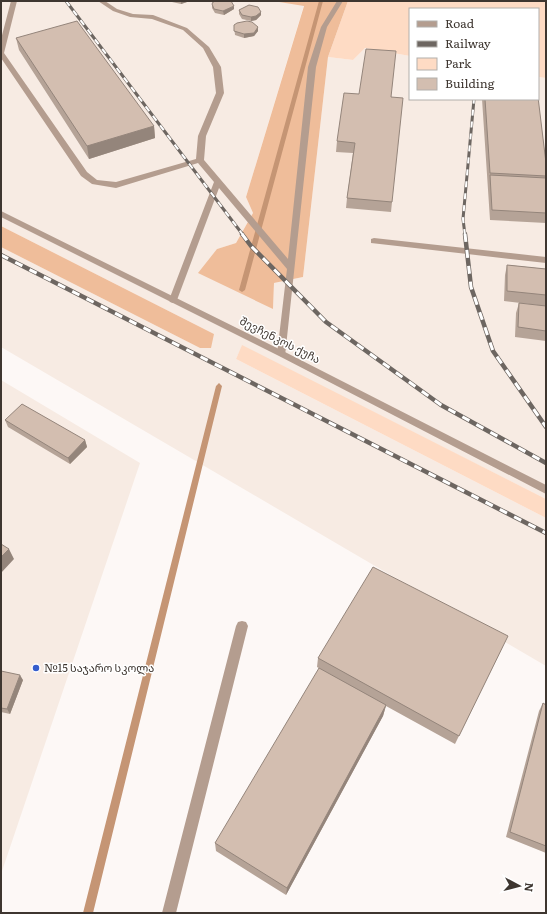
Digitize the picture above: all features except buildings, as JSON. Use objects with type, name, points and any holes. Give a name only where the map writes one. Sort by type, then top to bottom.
[{"type":"street","points":[[14,1],[1,53],[84,174],[95,182],[116,185],[200,160]]},
{"type":"street","points":[[101,1],[115,10],[132,16],[153,17],[185,29],[206,47],[217,67],[220,93],[202,136],[200,160],[291,270]]},
{"type":"street","points":[[282,354],[312,67],[324,27],[340,1]]},
{"type":"street","points":[[173,300],[218,181]]},
{"type":"street","name":"შევჩენკოს ქუჩა","points":[[1,214],[282,354],[546,490]]},
{"type":"street","points":[[374,241],[546,260]]},
{"type":"street","points":[[169,913],[242,626]]},
{"type":"shaded area","points":[[1,1],[273,1],[304,5],[246,197],[253,213],[236,243],[217,249],[273,309],[274,283],[303,277],[328,57],[353,60],[365,48],[409,56],[409,100],[539,100],[539,77],[546,78],[546,499],[242,346],[236,359],[546,518],[546,666],[1,347],[1,247],[200,348],[214,334],[1,226]]},
{"type":"shaded area","points":[[273,1],[348,1],[328,57],[303,277],[274,283],[273,309],[198,273],[217,249],[236,243],[253,213],[246,197],[304,6]]},
{"type":"shaded area","points":[[1,226],[214,334],[211,348],[200,348],[1,247]]},
{"type":"shaded area","name":"№15 საჯარო სკოლა","points":[[1,380],[140,463],[1,874]]},
{"type":"green space","points":[[348,1],[546,1],[546,78],[539,77],[539,8],[409,8],[409,56],[365,48],[353,60],[328,57]]},
{"type":"green space","points":[[242,345],[546,499],[546,518],[236,359]]},
{"type":"waterway","points":[[242,290],[321,1]]},
{"type":"waterway","points":[[88,913],[219,386]]},
{"type":"railway","points":[[66,1],[243,235]]},
{"type":"railway","points":[[465,235],[463,219],[474,100]]},
{"type":"railway","points":[[242,234],[251,246],[326,322],[441,405],[546,463]]},
{"type":"railway","points":[[465,234],[471,287],[493,351],[546,427]]},
{"type":"railway","points":[[1,255],[546,533]]},
{"type":"place","name":"№15 საჯარო სკოლა","points":[[36,668]]}]
